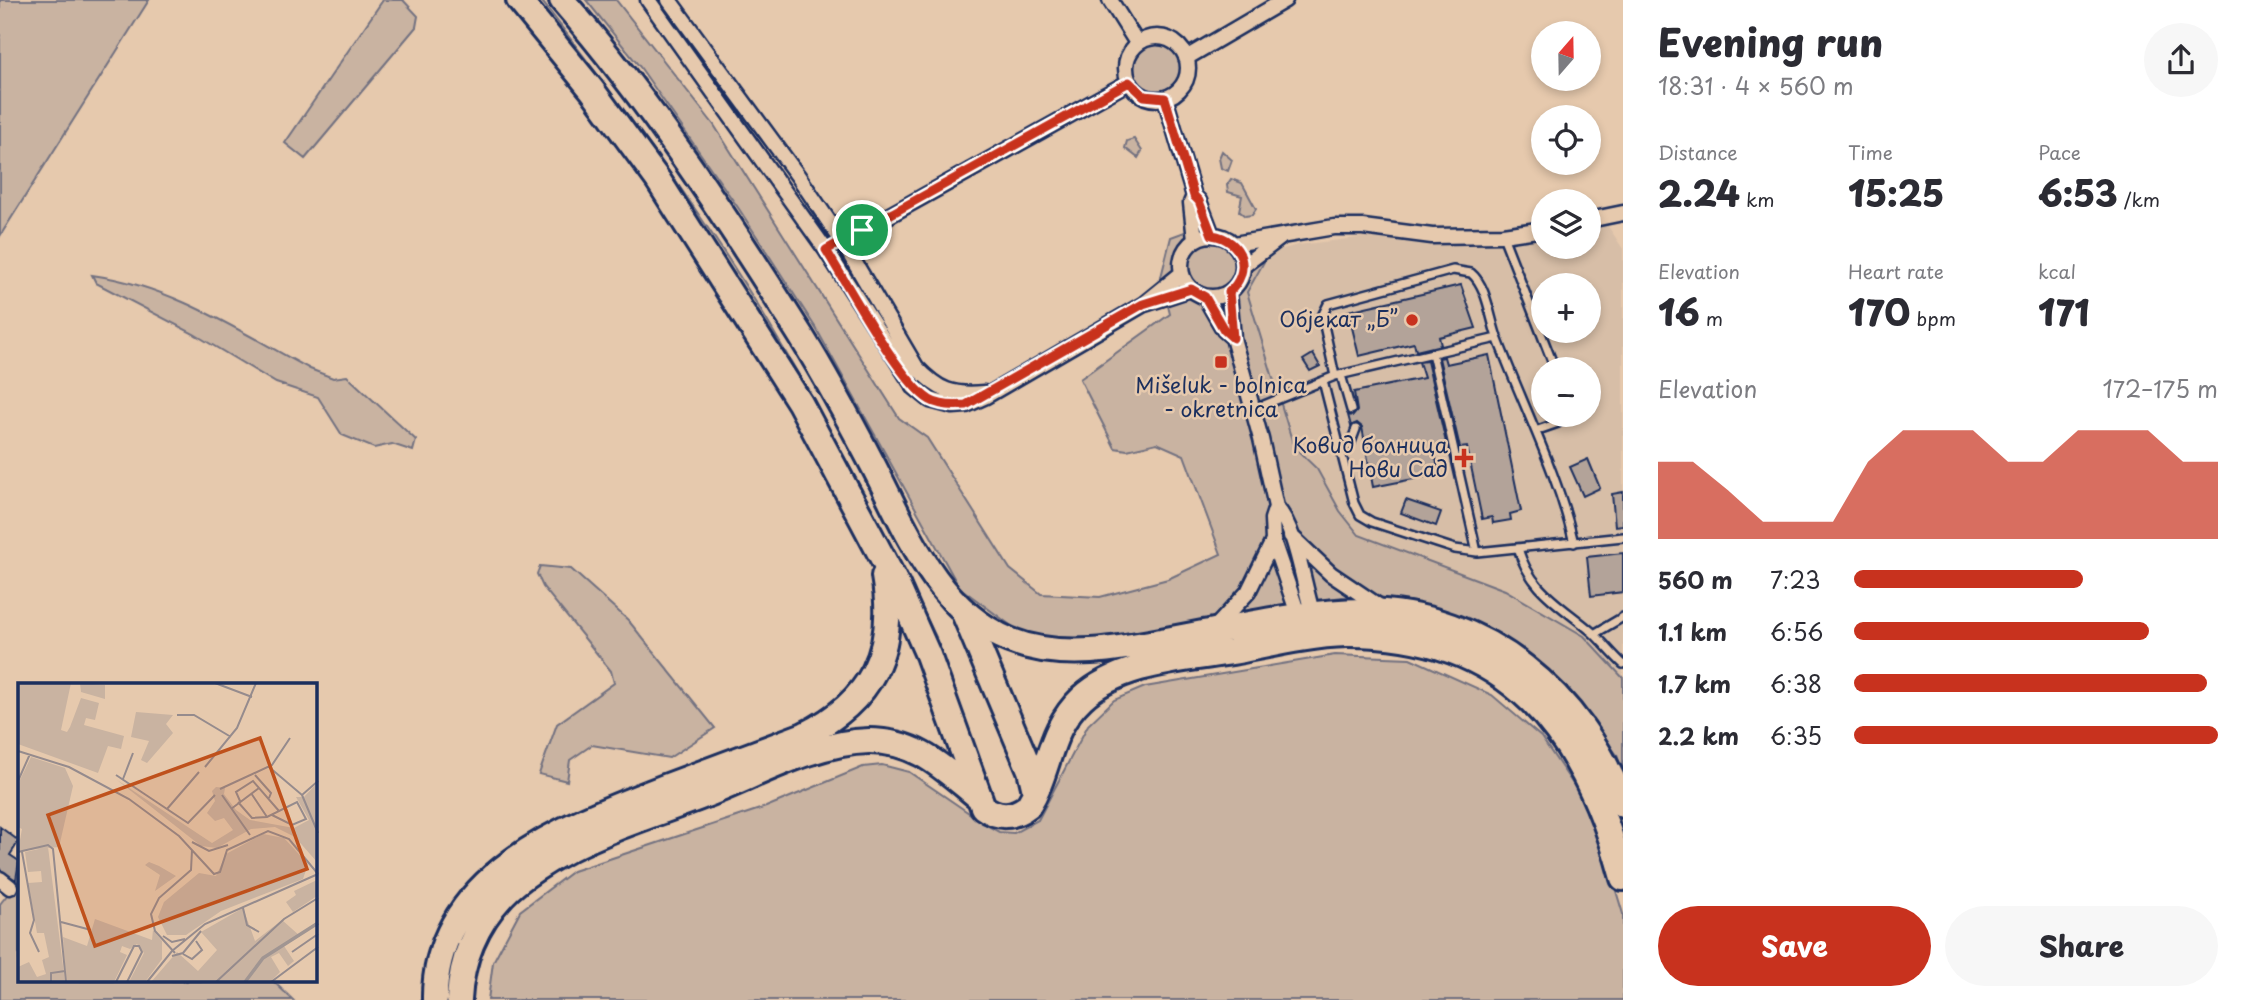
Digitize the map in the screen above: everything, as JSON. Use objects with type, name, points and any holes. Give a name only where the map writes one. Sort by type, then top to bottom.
[{"type":"highway","points":[[519,0],[592,90],[657,180],[783,375],[877,544],[928,655],[977,795]]},
{"type":"highway","points":[[562,0],[698,176],[804,340],[922,559],[964,611],[1030,770],[1035,791]]},
{"type":"highway","points":[[435,1000],[441,956],[456,922],[484,885],[518,857],[550,836],[586,818],[804,735],[833,721],[852,703],[871,680],[880,659],[889,613],[877,544]]},
{"type":"highway","points":[[964,611],[1006,638],[1046,650],[1105,649],[1212,631],[1310,627],[1422,643],[1468,658],[1508,681],[1545,713],[1575,753],[1602,810],[1623,878]]},
{"type":"highway","points":[[459,1000],[460,973],[466,952],[489,912],[505,893],[568,850],[623,827],[822,750],[869,741],[904,746],[929,755],[977,795],[989,811],[1004,816],[1023,810],[1035,791],[1048,750],[1064,718],[1082,698],[1110,679],[1310,627],[1387,612],[1416,616],[1468,633],[1530,670],[1558,696],[1585,729],[1604,762],[1623,805]]},
{"type":"street","points":[[648,0],[826,250],[914,387],[930,400],[953,406],[966,405],[993,392],[1143,304],[1181,274]]},
{"type":"street","points":[[669,0],[750,107],[842,241],[916,366],[932,384],[947,391],[967,394],[993,392]]},
{"type":"street","points":[[1110,0],[1137,43]]},
{"type":"street","points":[[1186,58],[1285,0]]},
{"type":"street","points":[[1156,36],[1166,38],[1182,49],[1186,58],[1186,78],[1174,93],[1165,98],[1144,96],[1129,82],[1126,61],[1137,43],[1156,36]]},
{"type":"street","points":[[826,250],[1129,82]]},
{"type":"street","points":[[1165,98],[1194,196],[1199,201],[1212,235]]},
{"type":"street","points":[[1194,196],[1191,203],[1195,240]]},
{"type":"street","points":[[1601,219],[1621,218]]},
{"type":"street","points":[[1233,338],[1224,330],[1205,297],[1191,289],[1181,274],[1184,252],[1195,240],[1212,235],[1234,244],[1344,227],[1433,236],[1503,235],[1531,231]]},
{"type":"street","points":[[1243,266],[1280,238]]},
{"type":"street","points":[[1205,297],[1229,292],[1242,276],[1243,266],[1234,244]]},
{"type":"street","points":[[1143,304],[1191,289]]},
{"type":"street","points":[[1229,292],[1233,338],[1254,409],[1276,507],[1282,514],[1291,536],[1310,627]]},
{"type":"street","points":[[1276,507],[1272,519],[1273,541],[1310,627]]},
{"type":"street","points":[[1291,536],[1331,574],[1387,612]]},
{"type":"street","points":[[1212,631],[1248,592],[1273,541]]},
{"type":"lane","points":[[1503,235],[1550,357]]},
{"type":"lane","points":[[1351,410],[1338,376],[1322,316],[1328,304],[1453,270],[1466,271],[1475,276],[1497,338],[1538,430],[1566,506],[1574,543]]},
{"type":"lane","points":[[1254,409],[1338,376],[1497,338]]},
{"type":"lane","points":[[1432,353],[1476,552]]},
{"type":"lane","points":[[1323,381],[1354,503],[1365,519],[1455,549],[1476,552],[1623,537]]},
{"type":"lane","points":[[1538,430],[1547,427]]},
{"type":"lane","points":[[1340,449],[1350,445],[1356,429]]},
{"type":"lane","points":[[1518,548],[1523,566],[1534,584],[1594,634],[1623,664]]},
{"type":"lane","points":[[1594,634],[1623,617]]},
{"type":"shaded area","points":[[0,0],[149,0],[0,236]]},
{"type":"shaded area","points":[[383,0],[403,0],[418,16],[416,27],[305,159],[285,143]]},
{"type":"shaded area","points":[[533,0],[541,0],[601,79],[689,200],[743,282],[835,440],[936,637],[929,639],[874,521]]},
{"type":"shaded area","points":[[586,0],[616,0],[714,125],[899,418],[927,438],[1010,569],[1041,594],[1100,597],[1168,579],[1221,554],[1184,455],[1157,443],[1127,450],[1115,448],[1080,379],[1170,314],[1161,277],[1171,237],[1209,223],[1269,253],[1247,292],[1294,447],[1317,469],[1340,511],[1359,535],[1505,590],[1584,636],[1623,678],[1623,773],[1617,755],[1564,685],[1507,641],[1417,605],[1342,597],[1267,608],[1114,639],[1060,640],[1017,630],[959,587],[817,330],[739,209],[640,67]]},
{"type":"shaded area","points":[[1157,40],[1176,48],[1184,67],[1176,86],[1157,94],[1138,86],[1130,67],[1138,48]]},
{"type":"shaded area","points":[[1134,139],[1142,151],[1138,158],[1125,148],[1127,141]]},
{"type":"shaded area","points":[[1222,151],[1232,160],[1228,171],[1221,168],[1219,158]]},
{"type":"shaded area","points":[[1231,179],[1242,183],[1256,209],[1252,215],[1245,216],[1239,211],[1242,196],[1228,192],[1227,185]]},
{"type":"shaded area","name":"Ковид болница Нови Сад","points":[[1606,223],[1623,249],[1623,678],[1584,636],[1359,535],[1340,511],[1317,469],[1294,447],[1247,292],[1269,253],[1298,245],[1365,237],[1422,244],[1531,239],[1531,259],[1601,259],[1601,224]]},
{"type":"shaded area","points":[[92,275],[150,289],[231,325],[310,369],[333,378],[347,376],[416,440],[413,451],[392,444],[374,448],[342,435],[318,397],[276,383],[194,334],[96,283]]},
{"type":"shaded area","points":[[540,566],[571,569],[628,620],[715,728],[669,758],[592,745],[570,760],[567,781],[539,774],[557,724],[614,683],[611,671],[543,587],[537,574]]},
{"type":"shaded area","points":[[1335,655],[1410,658],[1492,695],[1541,737],[1592,812],[1623,914],[1623,1000],[488,1000],[493,962],[520,911],[573,871],[766,807],[863,767],[882,765],[909,772],[988,826],[999,832],[1014,833],[1038,820],[1088,725],[1114,700],[1145,687]]},
{"type":"shaded area","points":[[18,881],[18,982],[274,982],[293,1000],[0,1000],[0,904]]},
{"type":"building","name":"Објекат „Б”","points":[[1461,285],[1476,328],[1439,337],[1441,345],[1416,351],[1414,343],[1359,356],[1348,311]]},
{"type":"building","points":[[1313,354],[1320,366],[1310,371],[1303,360]]},
{"type":"building","points":[[1489,355],[1521,511],[1510,514],[1511,520],[1493,523],[1492,517],[1482,519],[1467,447],[1460,448],[1439,358],[1444,357],[1446,364]]},
{"type":"building","points":[[1427,361],[1448,451],[1435,453],[1439,474],[1373,487],[1362,427],[1357,423],[1351,426],[1348,415],[1353,416],[1357,411],[1354,392],[1424,378],[1419,362]]},
{"type":"building","points":[[1588,459],[1600,488],[1583,496],[1570,467]]},
{"type":"building","points":[[1623,492],[1623,525],[1615,526],[1612,494]]},
{"type":"building","points":[[1406,500],[1441,512],[1436,526],[1401,513]]},
{"type":"building","points":[[1623,553],[1623,592],[1591,596],[1587,557]]},
{"type":"building","points":[[0,827],[18,840],[10,855],[18,860],[16,880],[0,870]]},
{"type":"place","name":"Објекат „Б”","points":[[1412,320]]},
{"type":"place","name":"Mišeluk - bolnica - okretnica","points":[[1221,362]]},
{"type":"place","name":"Ковид болница Нови Сад","points":[[1464,458]]},
{"type":"route","points":[[1129,82],[1144,96],[1165,98],[1194,196],[1199,201],[1212,235],[1227,240],[1239,250],[1243,266],[1242,276],[1229,292],[1233,338],[1224,330],[1205,297],[1191,289],[1157,302],[1143,304],[966,405],[940,403],[930,400],[906,378],[826,250],[862,230],[1129,82]]}]
